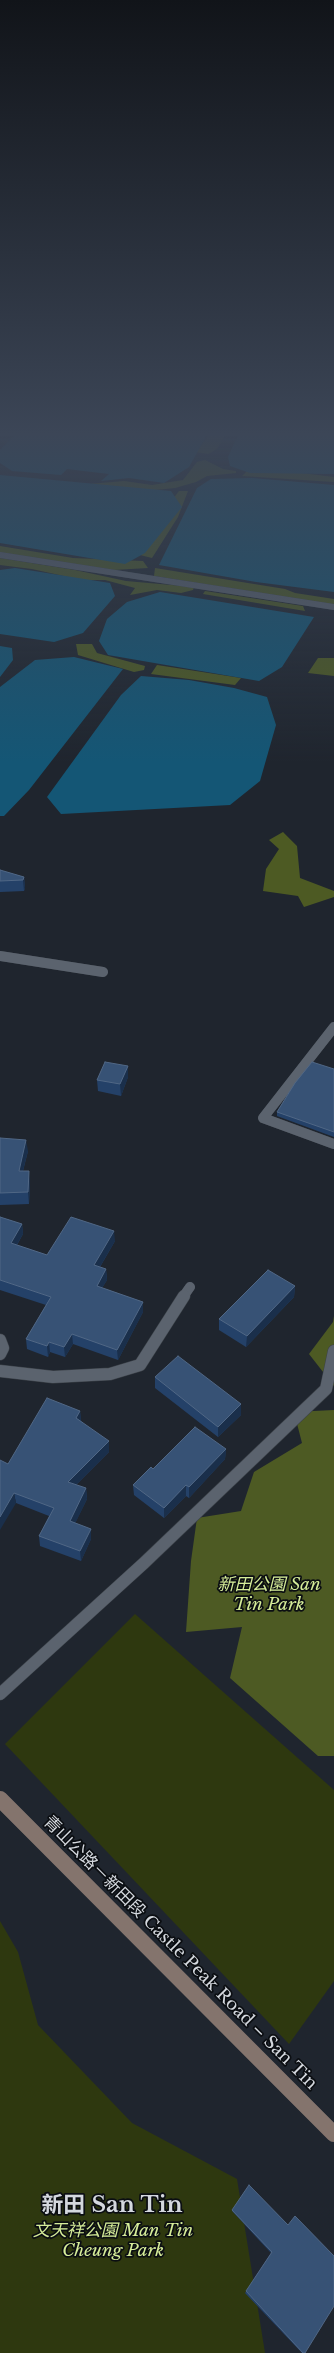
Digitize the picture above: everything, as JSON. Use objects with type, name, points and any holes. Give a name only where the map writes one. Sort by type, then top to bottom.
[{"type":"main road","name":"青山公路－新田段 Castle Peak Road – San Tin","points":[[0,1799],[334,2134]]},
{"type":"street","points":[[0,555],[334,607]]},
{"type":"street","points":[[0,956],[103,972]]},
{"type":"street","points":[[334,1027],[263,1118],[334,1144]]},
{"type":"street","points":[[0,1370],[53,1377],[110,1374],[140,1365],[190,1286]]},
{"type":"street","points":[[0,1340],[3,1348],[0,1354]]},
{"type":"street","points":[[0,1694],[144,1563],[330,1389],[334,1351]]},
{"type":"green space","points":[[140,543],[162,543],[152,558],[132,553]]},
{"type":"green space","points":[[0,546],[73,558],[143,561],[148,568],[113,570],[0,553]]},
{"type":"green space","points":[[0,558],[75,570],[126,581],[194,587],[193,590],[181,593],[157,590],[130,595],[135,588],[105,580],[82,580],[32,569],[0,565]]},
{"type":"green space","points":[[155,568],[285,589],[295,593],[334,599],[334,605],[154,576]]},
{"type":"green space","points":[[205,591],[303,606],[305,611],[203,594]]},
{"type":"green space","points":[[76,644],[92,644],[97,653],[145,666],[144,670],[134,672],[78,655]]},
{"type":"green space","points":[[318,658],[334,658],[334,676],[308,673]]},
{"type":"green space","points":[[157,665],[241,678],[235,685],[151,674]]},
{"type":"green space","points":[[283,832],[297,846],[300,878],[334,891],[334,897],[304,907],[298,896],[263,891],[266,869],[279,849],[269,840]]},
{"type":"green space","points":[[334,1316],[334,1386],[309,1354],[333,1322]]},
{"type":"green space","name":"新田公園 San Tin Park","points":[[334,1410],[334,1756],[318,1756],[230,1678],[242,1627],[186,1632],[191,1561],[197,1518],[241,1511],[254,1472],[302,1443],[294,1412]]},
{"type":"green space","points":[[135,1614],[334,1790],[334,1981],[289,2044],[5,1744]]},
{"type":"green space","name":"文天祥公園 Man Tin Cheung Park","points":[[0,1921],[18,1952],[38,2025],[132,2123],[237,2179],[265,2353],[0,2353]]},
{"type":"water","points":[[0,543],[153,543],[145,553],[125,564]]},
{"type":"water","points":[[170,543],[334,543],[334,592],[256,582],[159,565]]},
{"type":"water","points":[[15,568],[110,583],[115,596],[83,633],[54,642],[0,634],[0,570]]},
{"type":"water","points":[[160,592],[314,617],[282,667],[259,681],[108,655],[99,641],[107,619],[127,602]]},
{"type":"water","points":[[0,646],[12,648],[13,660],[0,677]]},
{"type":"water","points":[[74,657],[123,669],[29,790],[4,816],[0,816],[0,687],[35,660]]},
{"type":"water","points":[[141,676],[189,680],[234,688],[267,697],[276,725],[260,781],[230,805],[61,814],[47,797],[121,695]]},
{"type":"building","points":[[0,870],[24,877],[23,880],[0,881]]},
{"type":"building","points":[[105,1062],[128,1066],[120,1084],[97,1080]]},
{"type":"building","points":[[312,1062],[334,1069],[334,1132],[277,1112],[295,1083]]},
{"type":"building","points":[[0,1138],[26,1140],[19,1171],[29,1171],[28,1192],[0,1193]]},
{"type":"building","points":[[0,1217],[22,1224],[11,1243],[47,1255],[71,1217],[114,1231],[94,1265],[106,1269],[97,1286],[143,1302],[117,1350],[72,1334],[64,1347],[49,1342],[47,1346],[26,1339],[51,1297],[0,1280]]},
{"type":"building","points":[[268,1270],[295,1286],[247,1336],[219,1319]]},
{"type":"building","points":[[178,1356],[241,1404],[218,1427],[155,1377]]},
{"type":"building","points":[[47,1398],[80,1411],[76,1418],[109,1441],[68,1482],[86,1488],[70,1521],[91,1529],[80,1551],[39,1536],[54,1508],[14,1493],[0,1517],[0,1460],[8,1464]]},
{"type":"building","points":[[195,1427],[226,1449],[189,1487],[186,1485],[164,1508],[133,1485],[151,1467],[153,1469]]},
{"type":"building","points":[[249,2185],[288,2225],[295,2216],[334,2256],[334,2306],[305,2353],[303,2353],[246,2291],[272,2252],[232,2210]]},
{"type":"district","name":"新田 San Tin","points":[[112,2206]]}]
